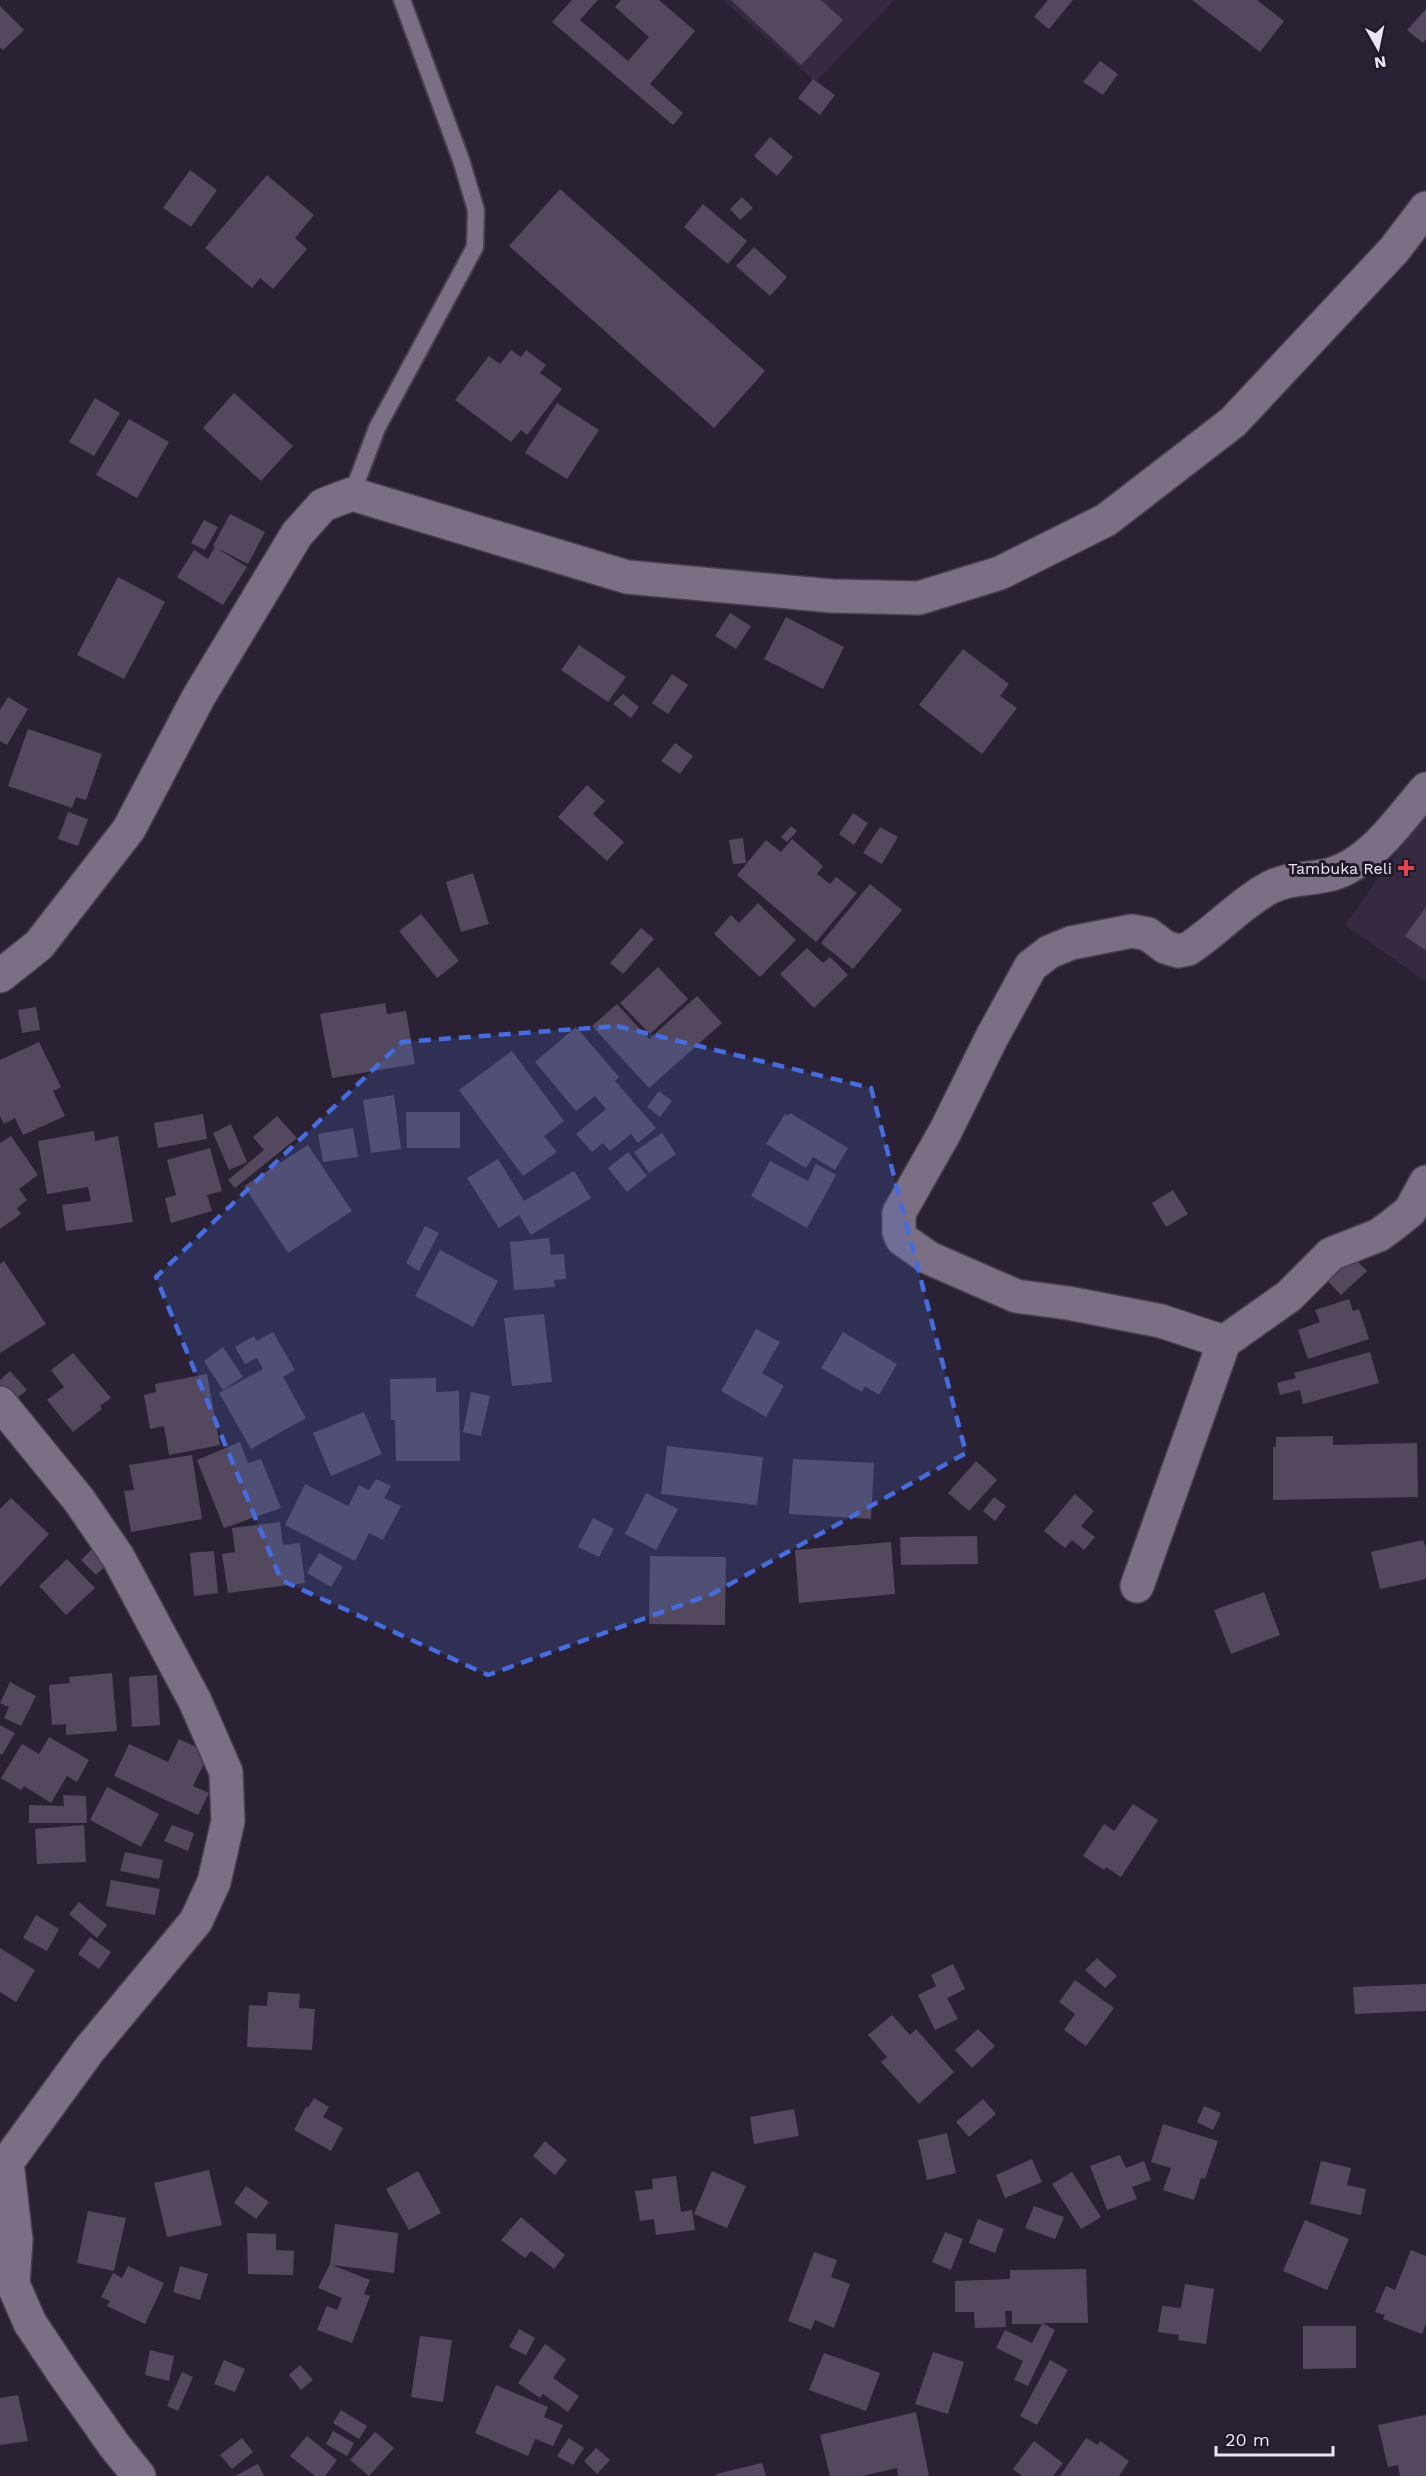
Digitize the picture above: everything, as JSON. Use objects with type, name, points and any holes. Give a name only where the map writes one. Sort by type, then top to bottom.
[{"type":"street","points":[[0,976],[39,945],[129,829],[198,698],[297,534],[323,505],[352,494],[627,577],[832,596],[920,598],[999,573],[1106,520],[1233,422],[1394,250],[1426,208]]},
{"type":"street","points":[[1224,1342],[1161,1321],[1068,1303],[1016,1296],[929,1258],[902,1239],[899,1232],[899,1213],[945,1132],[992,1037],[1031,966],[1049,952],[1071,943],[1132,931],[1148,934],[1165,947],[1178,951],[1188,949],[1266,889],[1282,882],[1332,874],[1360,860],[1426,789]]},
{"type":"street","points":[[1137,1586],[1224,1342],[1289,1296],[1331,1254],[1379,1235],[1394,1224],[1410,1210],[1426,1182]]},
{"type":"street","points":[[0,1403],[79,1500],[118,1557],[195,1701],[226,1772],[228,1821],[214,1882],[196,1921],[89,2050],[4,2167],[16,2240],[13,2284],[30,2323],[114,2445],[140,2476]]},
{"type":"lane","points":[[352,494],[377,428],[475,247],[476,210],[461,160],[402,0]]},
{"type":"highlighted area","points":[[617,1026],[871,1088],[966,1453],[712,1594],[488,1675],[281,1580],[156,1277],[402,1042]]},
{"type":"shaded area","points":[[723,0],[894,0],[816,82]]},
{"type":"shaded area","name":"Tambuka Reli","points":[[1426,811],[1426,982],[1345,925]]},
{"type":"building","points":[[572,0],[598,0],[580,20],[628,61],[649,37],[615,7],[621,0],[659,0],[695,31],[650,84],[683,113],[673,125],[552,22]]},
{"type":"building","points":[[731,0],[821,0],[843,20],[801,65]]},
{"type":"building","points":[[1048,0],[1073,0],[1049,29],[1034,17]]},
{"type":"building","points":[[1192,0],[1257,0],[1284,21],[1260,52]]},
{"type":"building","points":[[0,6],[24,30],[3,50],[0,47]]},
{"type":"building","points":[[1426,9],[1426,39],[1423,43],[1407,30]]},
{"type":"building","points":[[1100,61],[1118,74],[1103,95],[1083,82]]},
{"type":"building","points":[[813,79],[835,95],[820,115],[798,98]]},
{"type":"building","points":[[770,137],[793,157],[777,176],[754,156]]},
{"type":"building","points":[[190,170],[217,190],[191,227],[163,208]]},
{"type":"building","points":[[267,175],[314,215],[295,238],[307,249],[273,289],[260,278],[252,288],[205,248]]},
{"type":"building","points":[[560,189],[765,371],[714,428],[509,246]]},
{"type":"building","points":[[742,197],[753,208],[740,220],[730,209]]},
{"type":"building","points":[[703,204],[747,241],[728,264],[684,227]]},
{"type":"building","points":[[754,247],[787,277],[770,296],[736,266]]},
{"type":"building","points":[[511,350],[521,357],[526,350],[546,365],[540,373],[562,389],[527,435],[521,430],[511,442],[455,400],[489,356],[500,364]]},
{"type":"building","points":[[234,393],[293,446],[261,481],[203,428]]},
{"type":"building","points":[[95,398],[120,413],[94,456],[69,442]]},
{"type":"building","points":[[557,403],[599,430],[567,479],[525,453]]},
{"type":"building","points":[[129,419],[169,442],[137,498],[96,475]]},
{"type":"building","points":[[230,514],[265,532],[248,564],[213,546]]},
{"type":"building","points":[[204,520],[218,527],[205,550],[191,543]]},
{"type":"building","points":[[215,547],[247,567],[223,605],[177,577],[194,550],[208,559]]},
{"type":"building","points":[[118,577],[165,602],[124,679],[77,655]]},
{"type":"building","points":[[730,613],[751,626],[736,649],[715,636]]},
{"type":"building","points":[[786,617],[844,647],[823,689],[764,659]]},
{"type":"building","points":[[579,645],[626,677],[608,702],[561,670]]},
{"type":"building","points":[[963,649],[1009,684],[1000,696],[1017,708],[982,754],[919,705]]},
{"type":"building","points":[[672,674],[688,685],[668,714],[652,703]]},
{"type":"building","points":[[623,694],[639,707],[631,718],[613,704]]},
{"type":"building","points":[[8,697],[28,709],[7,745],[0,741],[0,710]]},
{"type":"building","points":[[28,729],[102,754],[86,800],[76,797],[72,808],[8,786]]},
{"type":"building","points":[[675,743],[693,756],[680,774],[661,761]]},
{"type":"building","points":[[587,785],[605,801],[593,814],[624,842],[607,861],[558,817]]},
{"type":"building","points":[[68,812],[88,819],[78,846],[58,839]]},
{"type":"building","points":[[853,813],[868,823],[854,845],[839,834]]},
{"type":"building","points":[[791,826],[797,831],[787,842],[781,837]]},
{"type":"building","points":[[880,827],[898,837],[882,864],[863,853]]},
{"type":"building","points":[[743,838],[746,863],[733,864],[729,840]]},
{"type":"building","points":[[792,839],[823,866],[817,874],[830,884],[836,877],[857,893],[816,942],[737,875],[766,840],[781,852]]},
{"type":"building","points":[[473,873],[489,924],[461,932],[446,882]]},
{"type":"building","points":[[870,884],[902,910],[853,969],[821,943]]},
{"type":"building","points":[[758,903],[796,940],[760,977],[714,934],[731,915],[739,923]]},
{"type":"building","points":[[1426,907],[1426,948],[1425,950],[1405,936]]},
{"type":"building","points":[[421,914],[459,961],[437,978],[399,931]]},
{"type":"building","points":[[641,928],[654,939],[623,974],[610,963]]},
{"type":"building","points":[[807,948],[823,963],[830,957],[848,975],[814,1008],[780,974]]},
{"type":"building","points":[[658,967],[688,999],[650,1034],[620,1003]]},
{"type":"building","points":[[697,996],[722,1023],[649,1088],[592,1026],[617,1004],[649,1039]]},
{"type":"building","points":[[385,1003],[387,1014],[406,1011],[415,1064],[332,1078],[320,1014]]},
{"type":"building","points":[[36,1007],[40,1030],[22,1033],[18,1010]]},
{"type":"building","points":[[576,1027],[619,1077],[615,1081],[656,1128],[638,1143],[631,1134],[610,1151],[603,1143],[592,1152],[576,1134],[606,1109],[595,1096],[576,1111],[535,1062]]},
{"type":"building","points":[[39,1042],[61,1087],[53,1091],[65,1116],[23,1135],[15,1118],[4,1124],[0,1116],[0,1060]]},
{"type":"building","points":[[512,1051],[564,1121],[544,1136],[557,1152],[523,1176],[459,1090]]},
{"type":"building","points":[[659,1091],[672,1101],[660,1117],[647,1107]]},
{"type":"building","points":[[394,1095],[401,1149],[371,1153],[363,1100]]},
{"type":"building","points":[[406,1112],[460,1112],[460,1148],[407,1148]]},
{"type":"building","points":[[790,1113],[848,1148],[835,1170],[813,1157],[806,1168],[766,1144],[785,1114],[788,1116]]},
{"type":"building","points":[[203,1114],[207,1139],[158,1148],[154,1123]]},
{"type":"building","points":[[277,1116],[297,1138],[235,1188],[228,1180],[264,1150],[253,1137]]},
{"type":"building","points":[[231,1124],[247,1162],[229,1170],[213,1133]]},
{"type":"building","points":[[353,1128],[358,1157],[323,1162],[318,1134]]},
{"type":"building","points":[[94,1131],[95,1141],[118,1136],[133,1222],[66,1231],[62,1205],[91,1201],[88,1187],[47,1194],[38,1141]]},
{"type":"building","points":[[662,1133],[676,1154],[649,1173],[634,1152]]},
{"type":"building","points":[[11,1136],[38,1175],[19,1189],[27,1200],[17,1208],[21,1214],[0,1229],[0,1143]]},
{"type":"building","points":[[308,1145],[352,1211],[288,1253],[244,1186]]},
{"type":"building","points":[[210,1148],[222,1191],[207,1195],[212,1211],[171,1223],[165,1198],[176,1195],[167,1160]]},
{"type":"building","points":[[628,1152],[647,1176],[627,1192],[608,1168]]},
{"type":"building","points":[[498,1159],[524,1201],[574,1171],[591,1198],[531,1235],[519,1215],[499,1228],[467,1178]]},
{"type":"building","points":[[770,1161],[808,1181],[816,1164],[836,1175],[807,1228],[751,1196]]},
{"type":"building","points":[[1173,1190],[1188,1214],[1166,1227],[1152,1203]]},
{"type":"building","points":[[425,1226],[439,1233],[419,1271],[406,1263]]},
{"type":"building","points":[[549,1238],[551,1255],[564,1254],[566,1279],[554,1280],[555,1287],[514,1290],[510,1242]]},
{"type":"building","points":[[440,1250],[498,1281],[473,1327],[415,1296]]},
{"type":"building","points":[[1348,1252],[1367,1271],[1341,1295],[1323,1276]]},
{"type":"building","points":[[4,1261],[46,1324],[0,1353],[0,1264]]},
{"type":"building","points":[[1349,1299],[1353,1311],[1359,1309],[1369,1339],[1308,1359],[1298,1330],[1320,1322],[1315,1310]]},
{"type":"building","points":[[544,1314],[552,1382],[512,1386],[504,1318]]},
{"type":"building","points":[[756,1329],[780,1342],[762,1373],[784,1386],[766,1417],[721,1391]]},
{"type":"building","points":[[273,1332],[295,1370],[283,1377],[306,1418],[251,1449],[219,1393],[263,1369],[257,1358],[245,1364],[235,1347],[254,1336],[257,1341]]},
{"type":"building","points":[[843,1332],[897,1364],[879,1395],[865,1386],[862,1392],[821,1368]]},
{"type":"building","points":[[223,1347],[243,1377],[223,1390],[204,1361]]},
{"type":"building","points":[[1370,1352],[1379,1383],[1303,1404],[1300,1390],[1280,1395],[1277,1383],[1296,1378],[1294,1373]]},
{"type":"building","points":[[73,1353],[111,1398],[100,1406],[102,1409],[73,1432],[47,1400],[64,1387],[51,1370]]},
{"type":"building","points":[[10,1371],[27,1390],[12,1402],[0,1388],[0,1380]]},
{"type":"building","points":[[207,1374],[220,1445],[169,1455],[164,1426],[150,1429],[144,1395],[156,1392],[155,1384]]},
{"type":"building","points":[[436,1378],[436,1392],[459,1391],[460,1461],[396,1461],[395,1420],[391,1420],[390,1379]]},
{"type":"building","points":[[471,1392],[490,1396],[481,1436],[463,1432]]},
{"type":"building","points":[[364,1412],[382,1454],[331,1476],[313,1433]]},
{"type":"building","points":[[1333,1436],[1333,1445],[1417,1443],[1418,1497],[1273,1500],[1273,1447],[1276,1447],[1276,1437]]},
{"type":"building","points":[[240,1442],[248,1463],[261,1459],[281,1508],[224,1528],[197,1460]]},
{"type":"building","points":[[667,1446],[763,1457],[757,1505],[661,1494]]},
{"type":"building","points":[[192,1455],[202,1519],[131,1532],[124,1491],[134,1490],[129,1465]]},
{"type":"building","points":[[793,1459],[874,1463],[871,1519],[789,1514]]},
{"type":"building","points":[[976,1461],[997,1480],[969,1511],[948,1493]]},
{"type":"building","points":[[376,1479],[391,1486],[384,1498],[401,1506],[383,1540],[369,1533],[355,1561],[285,1525],[305,1484],[348,1506],[359,1485],[369,1490]]},
{"type":"building","points":[[646,1493],[678,1509],[656,1550],[625,1534]]},
{"type":"building","points":[[1075,1494],[1094,1511],[1081,1526],[1095,1537],[1084,1550],[1072,1540],[1065,1548],[1044,1531]]},
{"type":"building","points":[[994,1497],[1006,1506],[995,1521],[983,1511]]},
{"type":"building","points":[[11,1498],[49,1534],[0,1587],[0,1509]]},
{"type":"building","points":[[593,1518],[614,1529],[599,1557],[578,1547]]},
{"type":"building","points":[[280,1522],[283,1545],[300,1543],[305,1583],[228,1593],[222,1554],[235,1552],[232,1528]]},
{"type":"building","points":[[977,1536],[978,1564],[901,1565],[900,1537]]},
{"type":"building","points":[[1423,1540],[1426,1548],[1426,1579],[1380,1589],[1371,1552]]},
{"type":"building","points":[[891,1542],[895,1594],[799,1603],[795,1550]]},
{"type":"building","points":[[96,1545],[111,1561],[96,1575],[81,1560]]},
{"type":"building","points":[[214,1551],[218,1593],[194,1596],[190,1553]]},
{"type":"building","points":[[319,1553],[343,1567],[331,1587],[307,1573]]},
{"type":"building","points":[[650,1556],[726,1557],[725,1625],[649,1624]]},
{"type":"building","points":[[67,1559],[95,1588],[66,1615],[39,1586]]},
{"type":"building","points":[[1264,1592],[1280,1635],[1231,1654],[1214,1610]]},
{"type":"building","points":[[112,1673],[117,1731],[66,1735],[66,1724],[52,1725],[49,1685],[70,1683],[69,1677]]},
{"type":"building","points":[[157,1675],[160,1725],[132,1727],[129,1677]]},
{"type":"building","points":[[10,1682],[36,1696],[21,1726],[4,1718],[9,1707],[0,1703]]},
{"type":"building","points":[[0,1725],[15,1733],[2,1755],[0,1754]]},
{"type":"building","points":[[49,1737],[89,1760],[77,1782],[67,1776],[51,1803],[24,1786],[21,1790],[1,1778],[22,1744],[39,1754]]},
{"type":"building","points":[[179,1739],[209,1753],[193,1786],[209,1793],[198,1815],[114,1776],[129,1744],[168,1762]]},
{"type":"building","points":[[107,1787],[159,1814],[141,1847],[90,1820]]},
{"type":"building","points":[[63,1795],[86,1796],[87,1823],[29,1823],[29,1805],[64,1806]]},
{"type":"building","points":[[1133,1804],[1158,1820],[1121,1877],[1106,1867],[1104,1870],[1083,1856],[1104,1824],[1114,1831]]},
{"type":"building","points":[[84,1825],[86,1862],[37,1864],[35,1829]]},
{"type":"building","points":[[172,1825],[194,1833],[188,1851],[164,1841]]},
{"type":"building","points":[[125,1852],[163,1860],[159,1879],[120,1871]]},
{"type":"building","points":[[111,1880],[160,1889],[155,1915],[106,1906]]},
{"type":"building","points":[[79,1902],[107,1925],[97,1938],[69,1914]]},
{"type":"building","points":[[36,1915],[59,1929],[47,1951],[23,1938]]},
{"type":"building","points":[[90,1937],[111,1952],[99,1969],[78,1954]]},
{"type":"building","points":[[0,1948],[35,1970],[16,2002],[0,1992]]},
{"type":"building","points":[[1097,1958],[1117,1976],[1105,1988],[1085,1970]]},
{"type":"building","points":[[953,1964],[965,1989],[947,1998],[958,2019],[935,2030],[918,1995],[936,1986],[931,1975]]},
{"type":"building","points":[[1075,1980],[1114,2008],[1086,2046],[1064,2030],[1075,2014],[1059,2002]]},
{"type":"building","points":[[1426,1984],[1426,2011],[1355,2014],[1353,1987]]},
{"type":"building","points":[[268,1992],[300,1994],[299,2008],[315,2009],[312,2050],[247,2047],[249,2005],[267,2006]]},
{"type":"building","points":[[892,2015],[910,2035],[916,2029],[954,2072],[919,2104],[881,2062],[887,2057],[868,2035]]},
{"type":"building","points":[[978,2029],[995,2046],[972,2068],[955,2050]]},
{"type":"building","points":[[314,2098],[329,2107],[323,2117],[343,2128],[331,2151],[294,2130],[306,2107],[308,2108]]},
{"type":"building","points":[[983,2099],[996,2114],[969,2137],[956,2122]]},
{"type":"building","points":[[1204,2106],[1221,2113],[1213,2130],[1197,2122]]},
{"type":"building","points":[[794,2109],[799,2136],[754,2144],[750,2117]]},
{"type":"building","points":[[1163,2124],[1218,2141],[1205,2179],[1201,2178],[1194,2200],[1163,2190],[1171,2168],[1151,2162]]},
{"type":"building","points":[[947,2133],[956,2173],[927,2180],[918,2140]]},
{"type":"building","points":[[545,2141],[567,2160],[555,2175],[533,2156]]},
{"type":"building","points":[[1120,2155],[1126,2168],[1144,2161],[1151,2180],[1132,2187],[1137,2199],[1107,2210],[1090,2166]]},
{"type":"building","points":[[1032,2159],[1042,2182],[1005,2198],[996,2175]]},
{"type":"building","points":[[1321,2161],[1351,2168],[1347,2185],[1366,2189],[1361,2215],[1310,2204]]},
{"type":"building","points":[[209,2170],[222,2225],[167,2237],[154,2183]]},
{"type":"building","points":[[418,2171],[441,2213],[409,2230],[386,2189]]},
{"type":"building","points":[[712,2171],[746,2186],[727,2228],[694,2214]]},
{"type":"building","points":[[1072,2172],[1101,2217],[1081,2229],[1052,2184]]},
{"type":"building","points":[[676,2176],[681,2212],[692,2210],[695,2230],[656,2235],[654,2219],[640,2221],[635,2191],[653,2189],[652,2179]]},
{"type":"building","points":[[246,2186],[269,2202],[256,2219],[234,2203]]},
{"type":"building","points":[[1034,2206],[1064,2217],[1055,2239],[1025,2228]]},
{"type":"building","points":[[88,2211],[126,2218],[114,2271],[77,2263]]},
{"type":"building","points":[[521,2217],[565,2255],[554,2269],[531,2251],[525,2258],[501,2240]]},
{"type":"building","points":[[978,2219],[1004,2229],[995,2253],[969,2243]]},
{"type":"building","points":[[1305,2220],[1349,2239],[1327,2290],[1283,2271]]},
{"type":"building","points":[[335,2224],[398,2233],[394,2273],[332,2265],[370,2280],[364,2294],[370,2296],[352,2343],[317,2330],[327,2306],[337,2310],[342,2298],[318,2288],[330,2264]]},
{"type":"building","points":[[945,2232],[963,2239],[951,2270],[932,2262]]},
{"type":"building","points":[[247,2233],[276,2234],[276,2250],[294,2251],[293,2275],[248,2274]]},
{"type":"building","points":[[1411,2250],[1426,2256],[1426,2323],[1422,2334],[1383,2319],[1385,2315],[1375,2312],[1386,2286],[1395,2290]]},
{"type":"building","points":[[814,2252],[837,2260],[831,2277],[850,2284],[834,2328],[815,2320],[811,2330],[788,2321]]},
{"type":"building","points":[[128,2266],[164,2283],[145,2324],[107,2306],[110,2301],[101,2297],[113,2273],[122,2278]]},
{"type":"building","points":[[180,2266],[208,2274],[200,2300],[173,2292]]},
{"type":"building","points":[[1086,2269],[1088,2323],[1042,2323],[1055,2330],[1028,2386],[1014,2380],[1023,2361],[996,2348],[1005,2330],[1032,2343],[1042,2324],[1012,2324],[1012,2311],[1005,2311],[1006,2327],[975,2328],[974,2312],[955,2312],[955,2281],[1010,2279],[1010,2270]]},
{"type":"building","points":[[1185,2284],[1214,2289],[1206,2344],[1178,2340],[1179,2335],[1158,2332],[1162,2306],[1181,2308]]},
{"type":"building","points":[[1303,2326],[1356,2326],[1356,2368],[1303,2369]]},
{"type":"building","points":[[519,2329],[535,2338],[526,2355],[509,2347]]},
{"type":"building","points":[[420,2336],[452,2340],[443,2402],[411,2397]]},
{"type":"building","points":[[545,2344],[566,2359],[553,2378],[579,2396],[568,2412],[543,2394],[540,2398],[518,2383]]},
{"type":"building","points":[[150,2350],[174,2356],[169,2381],[145,2375]]},
{"type":"building","points":[[933,2352],[964,2362],[948,2414],[915,2404]]},
{"type":"building","points":[[824,2353],[880,2373],[866,2411],[809,2390]]},
{"type":"building","points":[[224,2360],[245,2369],[235,2392],[214,2384]]},
{"type":"building","points":[[1050,2360],[1068,2370],[1037,2425],[1020,2416]]},
{"type":"building","points":[[300,2365],[313,2380],[301,2390],[289,2375]]},
{"type":"building","points":[[182,2372],[193,2377],[178,2411],[167,2406]]},
{"type":"building","points":[[496,2385],[548,2407],[544,2417],[563,2425],[553,2446],[535,2439],[528,2456],[475,2433]]},
{"type":"building","points":[[18,2395],[28,2441],[0,2445],[0,2398]]},
{"type":"building","points":[[341,2410],[367,2426],[359,2439],[333,2423]]},
{"type":"building","points":[[916,2412],[929,2476],[898,2476],[897,2468],[862,2476],[830,2476],[820,2435]]},
{"type":"building","points":[[1426,2415],[1426,2476],[1400,2476],[1398,2465],[1388,2467],[1378,2425]]},
{"type":"building","points":[[333,2431],[354,2443],[347,2456],[326,2444]]},
{"type":"building","points":[[375,2432],[394,2448],[369,2476],[350,2460]]},
{"type":"building","points":[[307,2436],[337,2460],[325,2476],[315,2476],[290,2456]]},
{"type":"building","points":[[242,2438],[253,2452],[232,2469],[220,2455]]},
{"type":"building","points":[[569,2438],[584,2448],[573,2465],[557,2456]]},
{"type":"building","points":[[1086,2438],[1098,2445],[1100,2441],[1129,2461],[1119,2476],[1060,2476]]},
{"type":"building","points":[[1034,2441],[1063,2463],[1053,2476],[1022,2476],[1013,2469]]},
{"type":"building","points":[[596,2448],[610,2460],[597,2474],[584,2461]]},
{"type":"building","points":[[762,2463],[766,2476],[716,2476],[716,2474]]},
{"type":"building","points":[[258,2464],[264,2476],[235,2476]]},
{"type":"place","name":"Tambuka Reli","points":[[1406,868]]}]
